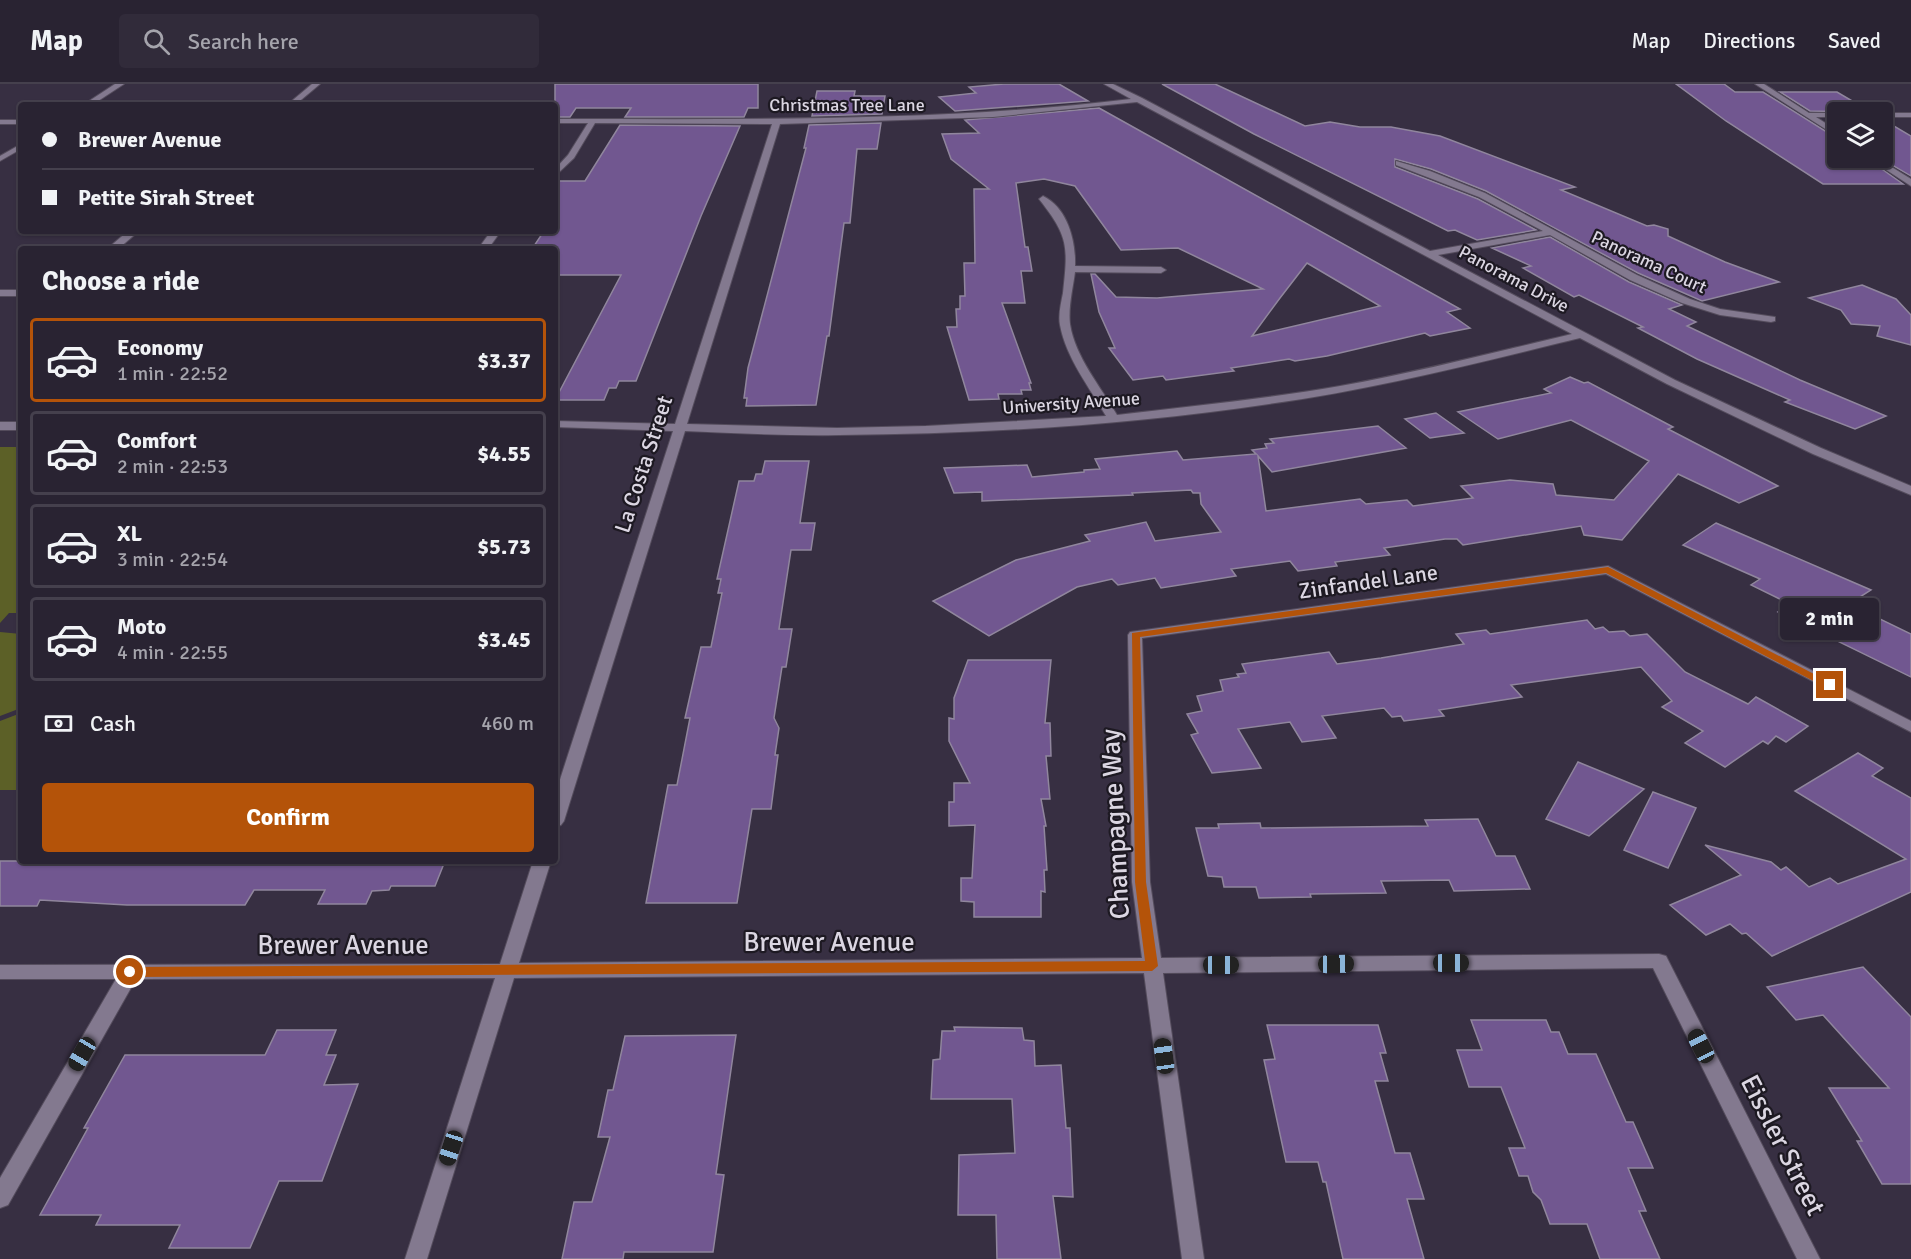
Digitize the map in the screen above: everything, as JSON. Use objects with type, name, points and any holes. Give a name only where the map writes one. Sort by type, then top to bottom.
[{"type":"street","points":[[92,102],[120,84]]},
{"type":"street","points":[[295,102],[316,84]]},
{"type":"street","name":"Panorama Drive","points":[[1108,84],[1581,335],[1739,416],[1911,491]]},
{"type":"street","points":[[1759,84],[1827,128]]},
{"type":"street","name":"Christmas Tree Lane","points":[[558,121],[982,118],[1051,112],[1139,100]]},
{"type":"street","points":[[1807,116],[1827,115]]},
{"type":"street","points":[[1893,115],[1911,115]]},
{"type":"street","points":[[558,171],[571,156],[593,121]]},
{"type":"street","name":"La Costa Street","points":[[558,812],[777,121]]},
{"type":"street","points":[[0,122],[18,122]]},
{"type":"street","points":[[2,158],[18,148]]},
{"type":"street","name":"Panorama Court","points":[[1400,163],[1473,191],[1605,262],[1671,293],[1714,310],[1772,319]]},
{"type":"street","points":[[1888,168],[1911,183]]},
{"type":"street","points":[[1043,200],[1057,213],[1067,228],[1072,245],[1065,325],[1070,342],[1114,419]]},
{"type":"street","points":[[1428,254],[1552,232]]},
{"type":"street","points":[[116,246],[130,234]]},
{"type":"street","points":[[1070,269],[1161,270]]},
{"type":"street","points":[[0,293],[18,293]]},
{"type":"street","name":"University Avenue","points":[[558,424],[837,432],[926,430],[1114,419],[1247,404],[1341,389],[1409,376],[1581,335]]},
{"type":"street","points":[[0,426],[18,426]]},
{"type":"street","name":"Zinfandel Lane","points":[[1135,635],[1608,570],[1911,727]]},
{"type":"street","name":"Champagne Way","points":[[1135,635],[1141,882],[1193,1259]]},
{"type":"street","points":[[416,1259],[541,864]]},
{"type":"street","name":"Brewer Avenue","points":[[0,972],[507,971],[1659,961]]},
{"type":"street","name":"Eissler Street","points":[[1659,961],[1809,1259]]},
{"type":"street","points":[[0,1198],[130,972]]},
{"type":"green space","points":[[0,447],[18,447],[18,613],[9,613],[0,623]]},
{"type":"green space","points":[[0,632],[18,634],[18,709],[0,716]]},
{"type":"green space","points":[[18,714],[18,790],[0,790],[0,721]]},
{"type":"building","points":[[555,84],[758,84],[758,108],[748,108],[744,117],[625,117],[631,108],[576,108],[570,117],[558,117],[558,102],[555,102]]},
{"type":"building","points":[[1004,84],[1059,84],[1088,101],[955,111],[939,97],[976,93],[969,87]]},
{"type":"building","points":[[1162,84],[1215,84],[1305,126],[1330,122],[1360,127],[1391,127],[1440,136],[1575,187],[1561,190],[1647,226],[1654,225],[1668,229],[1668,236],[1725,262],[1779,282],[1702,301],[1638,273],[1486,191],[1431,169],[1395,159],[1395,167],[1478,199],[1536,230],[1477,240],[1455,230],[1448,231],[1254,134]]},
{"type":"building","points":[[1676,84],[1724,84],[1735,92],[1763,92],[1827,132],[1827,168],[1880,168],[1903,184],[1823,184],[1726,121]]},
{"type":"building","points":[[817,91],[855,91],[854,96],[885,96],[882,114],[812,116]]},
{"type":"building","points":[[1780,92],[1837,92],[1854,102],[1827,102],[1827,111],[1810,111]]},
{"type":"building","points":[[1099,108],[1460,309],[1447,312],[1470,328],[1430,336],[1425,333],[1327,356],[1231,368],[1234,371],[1166,380],[1163,376],[1133,380],[1109,348],[1115,348],[1099,312],[1091,274],[1095,274],[1116,297],[1157,298],[1263,289],[1178,248],[1121,250],[1075,186],[1044,179],[1016,183],[1025,247],[1028,247],[1032,271],[1021,271],[1025,303],[1002,303],[1031,383],[1029,383],[1031,390],[1021,390],[1022,394],[998,394],[999,399],[969,400],[947,327],[957,327],[956,309],[960,309],[960,296],[965,296],[964,263],[975,263],[974,189],[989,189],[951,159],[942,134],[979,133],[965,120]],"holes":[[[1307,263],[1380,306],[1252,336]]]},
{"type":"building","points":[[881,123],[877,149],[857,149],[850,223],[844,223],[829,336],[827,336],[816,405],[746,406],[747,398],[744,398],[748,368],[806,148],[804,148],[809,125]]},
{"type":"building","points":[[620,125],[740,126],[701,216],[636,381],[619,381],[616,388],[609,388],[604,400],[558,400],[558,394],[621,275],[558,275],[558,246],[534,246],[542,234],[558,234],[558,181],[585,181]]},
{"type":"building","points":[[1893,125],[1911,136],[1911,176],[1893,166]]},
{"type":"building","points":[[1550,237],[1629,282],[1682,305],[1669,309],[1696,322],[1687,326],[1800,380],[1886,416],[1855,429],[1785,402],[1790,400],[1697,359],[1638,328],[1643,327],[1579,295],[1574,297],[1523,268],[1531,266],[1492,248]]},
{"type":"building","points":[[1862,285],[1896,299],[1911,315],[1911,345],[1877,336],[1880,326],[1851,324],[1841,310],[1809,298]]},
{"type":"building","points":[[1570,377],[1584,383],[1588,382],[1673,427],[1668,429],[1778,486],[1739,503],[1678,474],[1622,540],[1584,535],[1581,526],[1463,545],[1457,539],[1445,539],[1384,548],[1390,555],[1335,562],[1337,566],[1298,571],[1290,561],[1231,569],[1236,576],[1161,588],[1155,578],[1118,585],[1112,579],[1077,587],[989,636],[933,601],[1016,560],[1090,541],[1085,535],[1146,522],[1155,541],[1221,532],[1201,504],[1200,493],[1193,493],[1191,490],[1132,493],[1133,495],[982,501],[982,492],[954,493],[944,468],[1027,465],[1032,477],[1084,472],[1084,470],[1100,469],[1095,459],[1177,451],[1183,460],[1256,454],[1252,450],[1267,448],[1265,444],[1274,443],[1270,439],[1378,426],[1406,448],[1272,472],[1258,456],[1266,511],[1360,499],[1366,504],[1407,500],[1413,506],[1473,498],[1461,486],[1510,480],[1553,484],[1556,495],[1614,500],[1649,461],[1571,420],[1498,439],[1458,412],[1551,393],[1544,389]]},
{"type":"building","points":[[1436,413],[1464,433],[1430,438],[1405,419]]},
{"type":"building","points":[[765,461],[809,461],[800,523],[815,523],[811,550],[791,550],[779,629],[792,629],[786,667],[782,667],[774,718],[779,728],[771,809],[752,809],[737,903],[646,903],[668,785],[677,785],[690,718],[685,718],[701,647],[711,647],[722,593],[718,593],[721,579],[717,579],[739,481],[754,481],[756,474],[762,474]]},
{"type":"building","points":[[1716,523],[1871,590],[1849,604],[1911,634],[1911,677],[1778,612],[1790,604],[1751,585],[1760,579],[1683,545]]},
{"type":"building","points":[[1587,620],[1595,629],[1603,627],[1609,632],[1624,631],[1630,636],[1647,634],[1685,672],[1748,704],[1756,697],[1808,726],[1786,742],[1776,736],[1768,744],[1763,741],[1725,767],[1685,743],[1703,731],[1662,707],[1672,701],[1641,667],[1511,685],[1522,697],[1439,710],[1444,716],[1404,721],[1401,716],[1392,717],[1384,708],[1322,716],[1336,738],[1302,742],[1290,722],[1238,729],[1261,768],[1212,773],[1191,735],[1198,733],[1187,714],[1202,711],[1197,696],[1223,691],[1220,680],[1239,677],[1237,674],[1246,673],[1242,664],[1329,652],[1337,664],[1464,644],[1456,634],[1486,630],[1490,634]]},
{"type":"building","points":[[968,660],[1051,660],[1045,723],[1050,723],[1051,756],[1046,756],[1050,799],[1041,799],[1046,826],[1044,826],[1047,870],[1044,870],[1045,892],[1041,891],[1041,917],[974,917],[974,902],[961,901],[961,878],[972,878],[975,825],[949,826],[949,802],[954,802],[954,783],[970,783],[949,741],[949,718],[954,719],[954,698]]},
{"type":"building","points":[[1858,753],[1883,768],[1872,776],[1911,798],[1911,892],[1772,956],[1746,933],[1742,934],[1730,924],[1706,935],[1670,905],[1741,875],[1705,845],[1771,862],[1781,870],[1786,867],[1809,887],[1830,878],[1838,884],[1906,859],[1795,791]]},
{"type":"building","points":[[1578,762],[1644,789],[1589,836],[1546,819]]},
{"type":"building","points":[[1653,792],[1696,808],[1668,868],[1624,850]]},
{"type":"building","points":[[1478,819],[1496,856],[1515,856],[1530,889],[1454,891],[1449,880],[1381,881],[1386,893],[1310,894],[1311,897],[1259,898],[1256,887],[1224,887],[1222,877],[1208,876],[1196,828],[1219,828],[1218,824],[1260,823],[1261,828],[1428,826],[1425,820]]},
{"type":"building","points":[[0,861],[18,861],[18,864],[444,864],[435,886],[391,886],[389,890],[372,891],[366,904],[318,904],[325,890],[254,890],[245,905],[127,905],[40,900],[37,906],[0,906]]},
{"type":"building","points":[[1863,967],[1911,1017],[1911,1184],[1882,1184],[1857,1141],[1862,1141],[1829,1088],[1889,1088],[1823,1015],[1796,1020],[1767,987]]},
{"type":"building","points":[[1471,1020],[1546,1020],[1551,1032],[1559,1032],[1568,1054],[1596,1054],[1626,1122],[1633,1122],[1653,1168],[1628,1168],[1646,1211],[1639,1211],[1660,1259],[1600,1259],[1587,1224],[1550,1224],[1541,1200],[1533,1192],[1528,1176],[1519,1176],[1509,1148],[1525,1148],[1501,1087],[1469,1087],[1457,1050],[1482,1050]]},
{"type":"building","points":[[1267,1025],[1378,1025],[1386,1053],[1380,1053],[1388,1081],[1375,1081],[1395,1153],[1410,1153],[1424,1199],[1407,1199],[1424,1259],[1343,1259],[1326,1182],[1323,1182],[1318,1162],[1286,1162],[1264,1060],[1275,1059]]},
{"type":"building","points":[[954,1027],[1022,1028],[1024,1040],[1034,1041],[1035,1066],[1061,1065],[1066,1128],[1070,1128],[1073,1197],[1053,1196],[1061,1259],[997,1259],[996,1215],[958,1215],[959,1155],[1015,1153],[1012,1099],[931,1099],[933,1060],[940,1059],[942,1031],[955,1031]]},
{"type":"building","points":[[277,1030],[336,1030],[326,1055],[336,1055],[324,1085],[358,1084],[322,1181],[279,1181],[250,1248],[169,1248],[180,1225],[96,1225],[101,1215],[40,1215],[88,1128],[84,1128],[125,1055],[265,1055]]},
{"type":"building","points":[[736,1035],[716,1174],[724,1175],[713,1252],[624,1252],[623,1259],[562,1259],[574,1202],[592,1202],[610,1137],[598,1137],[608,1090],[613,1090],[625,1036]]},
{"type":"route","points":[[130,972],[1152,966],[1141,882],[1135,635],[1608,570],[1830,685]]}]
